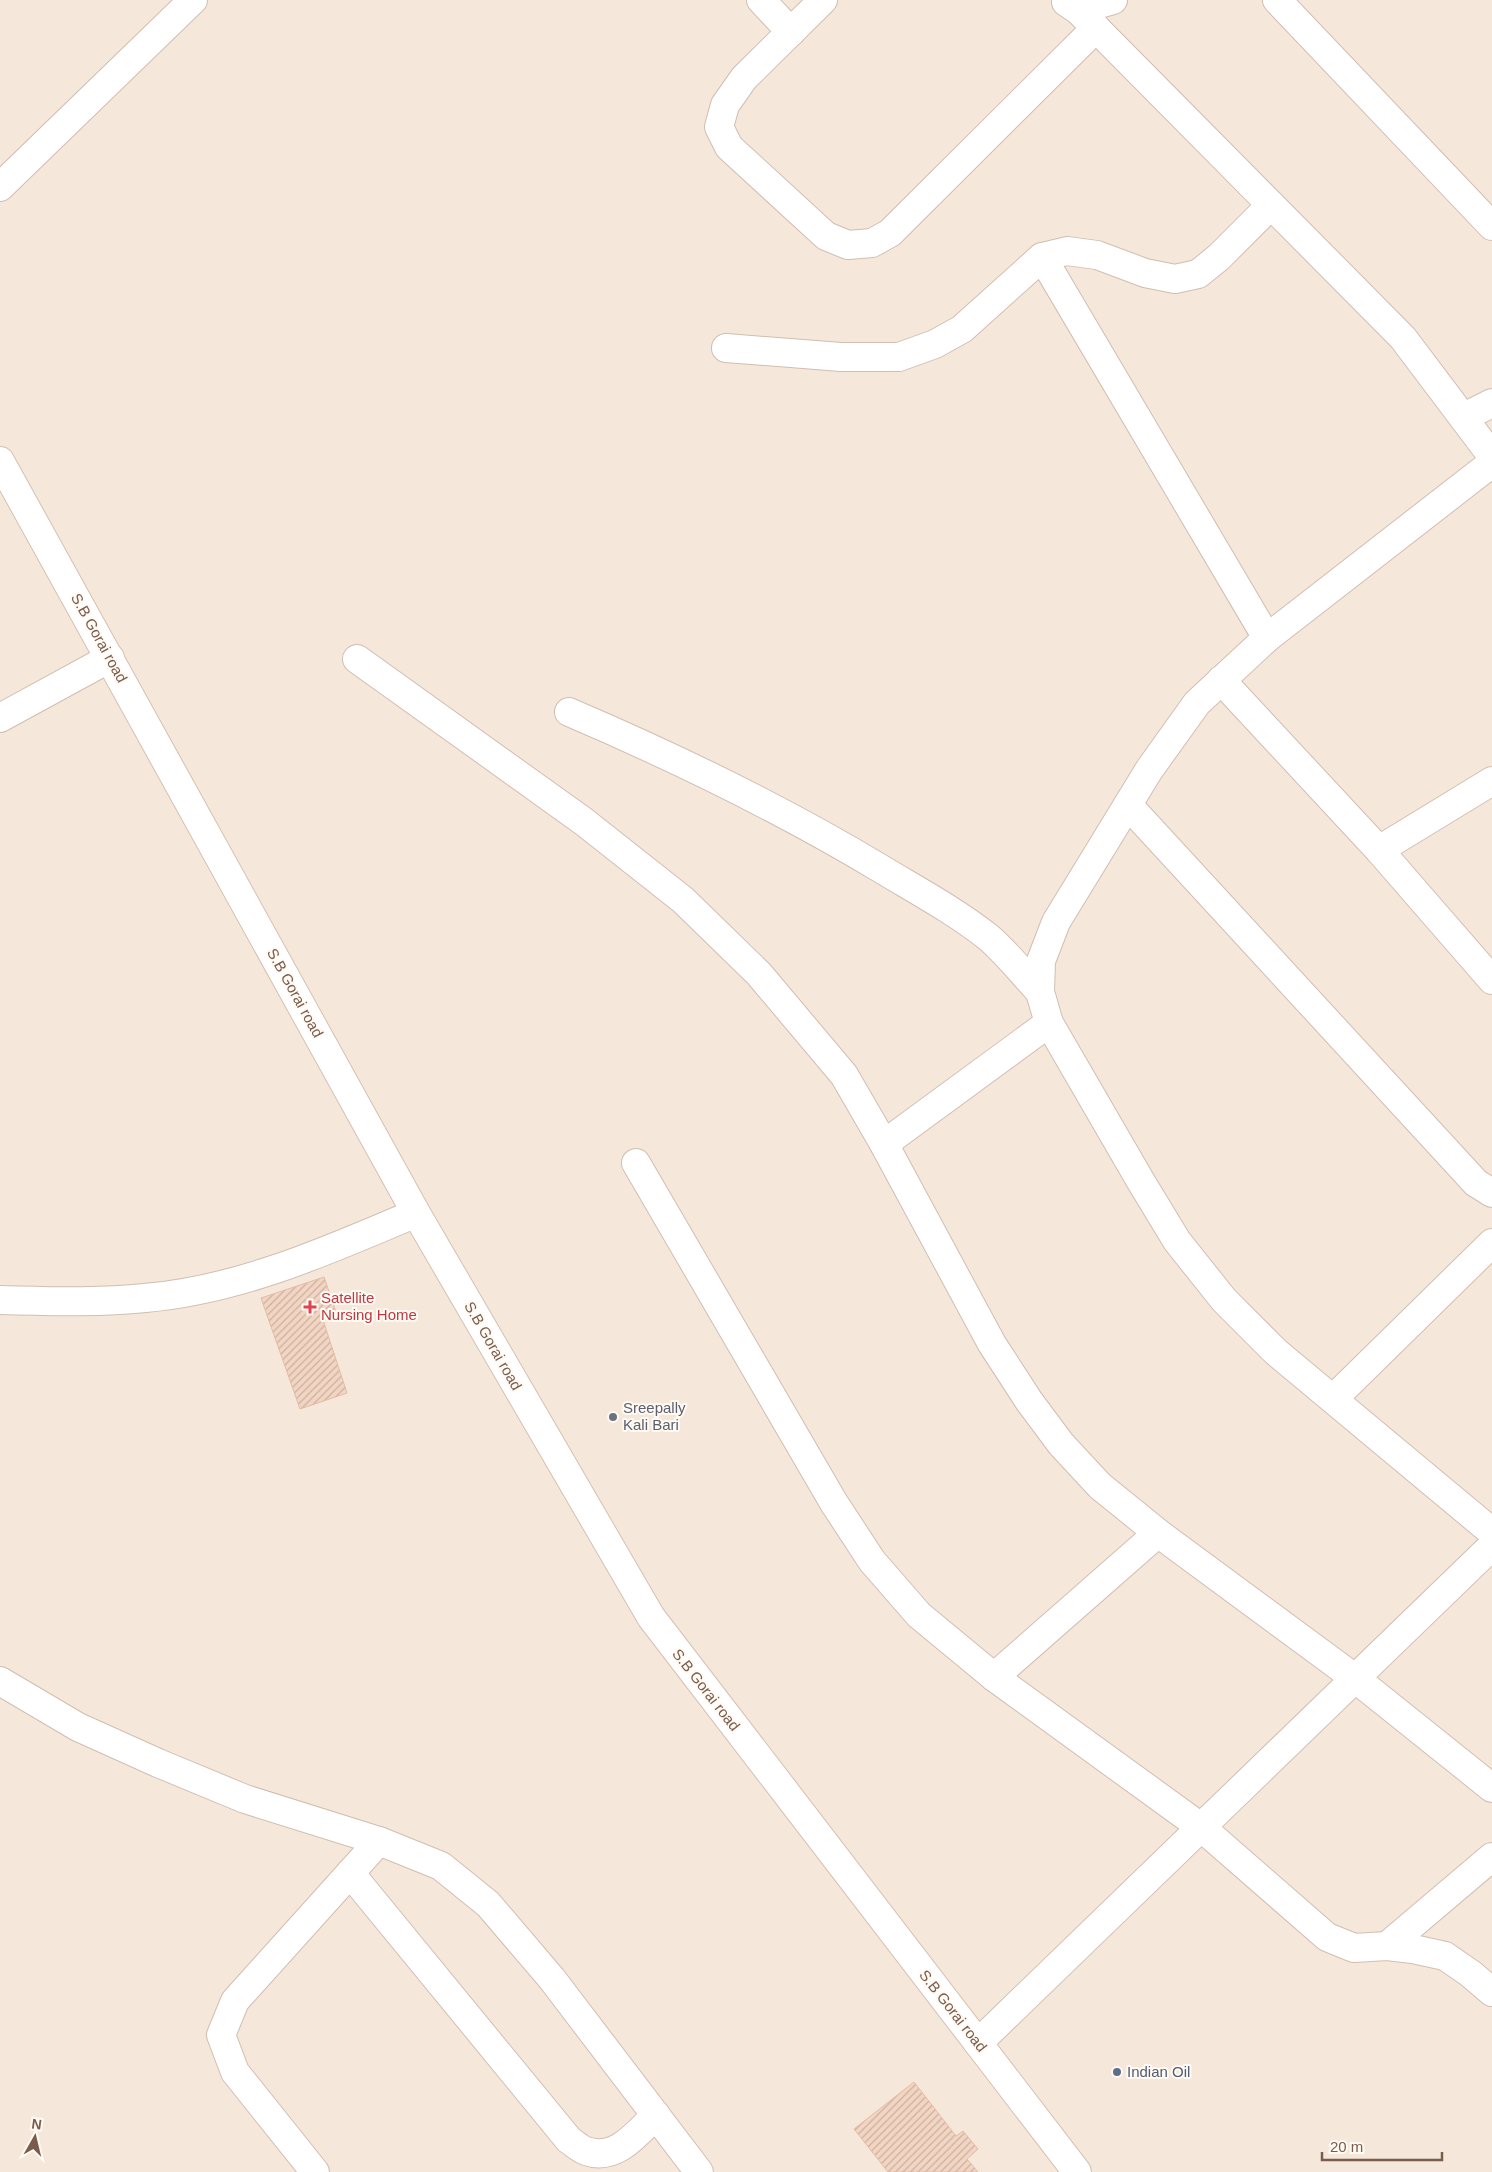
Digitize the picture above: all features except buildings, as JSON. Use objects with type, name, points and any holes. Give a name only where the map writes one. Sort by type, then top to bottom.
[{"type":"street","points":[[0,188],[193,0]]},
{"type":"street","points":[[762,0],[791,32]]},
{"type":"street","points":[[823,0],[744,78],[725,104],[719,127],[729,147],[826,236],[848,246],[872,243],[890,233],[1079,13],[1113,0]]},
{"type":"street","points":[[1277,0],[1492,226]]},
{"type":"street","points":[[1079,13],[1403,338],[1492,456]]},
{"type":"street","points":[[726,348],[841,357],[899,357],[935,344],[962,329],[1042,257],[1067,251],[1097,255],[1145,273],[1174,279],[1198,274],[1219,257],[1271,205]]},
{"type":"street","points":[[1042,257],[1267,638]]},
{"type":"street","points":[[1464,417],[1492,403]]},
{"type":"street","name":"S.B Gorai road","points":[[0,461],[416,1213],[651,1617],[1077,2172]]},
{"type":"street","points":[[1492,463],[1267,638],[1197,704],[1174,733],[1128,804],[1056,922],[1041,961],[1040,992],[1049,1023],[1177,1241],[1224,1300],[1276,1352],[1492,1532]]},
{"type":"street","points":[[0,718],[110,658]]},
{"type":"street","points":[[357,658],[583,821],[683,900],[759,974],[839,1068],[884,1144],[992,1344],[1029,1401],[1061,1444],[1100,1486],[1158,1533],[1356,1679],[1492,1788]]},
{"type":"street","points":[[1221,680],[1379,850],[1492,980]]},
{"type":"street","points":[[569,712],[661,751],[711,775],[837,842],[944,907],[988,938],[1040,992]]},
{"type":"street","points":[[1379,850],[1492,780]]},
{"type":"street","points":[[1128,804],[1476,1183],[1492,1193]]},
{"type":"street","points":[[884,1144],[1049,1023]]},
{"type":"street","points":[[636,1163],[834,1503],[872,1561],[919,1615],[994,1677],[1202,1828],[1327,1936],[1354,1948],[1387,1946],[1445,1956],[1471,1974],[1492,1992]]},
{"type":"street","points":[[0,1300],[68,1301],[145,1298],[215,1287],[308,1259],[416,1213]]},
{"type":"street","points":[[1333,1399],[1492,1243]]},
{"type":"street","points":[[994,1677],[1158,1533]]},
{"type":"street","points":[[978,2043],[1492,1546]]},
{"type":"street","points":[[0,1681],[78,1727],[158,1764],[245,1799],[379,1841],[441,1866],[488,1904],[552,1979],[699,2172]]},
{"type":"street","points":[[315,2172],[235,2072],[222,2035],[235,2001],[379,1841]]},
{"type":"street","points":[[1387,1946],[1492,1857]]},
{"type":"street","points":[[350,1873],[569,2140],[586,2151],[606,2154],[624,2145],[656,2115]]},
{"type":"shaded area","points":[[0,0],[1492,0],[1492,2172],[0,2172]]},
{"type":"place","name":"Satellite Nursing Home","points":[[310,1307]]},
{"type":"place","name":"Sreepally Kali Bari","points":[[613,1417]]},
{"type":"place","name":"Indian Oil","points":[[1117,2072]]}]
